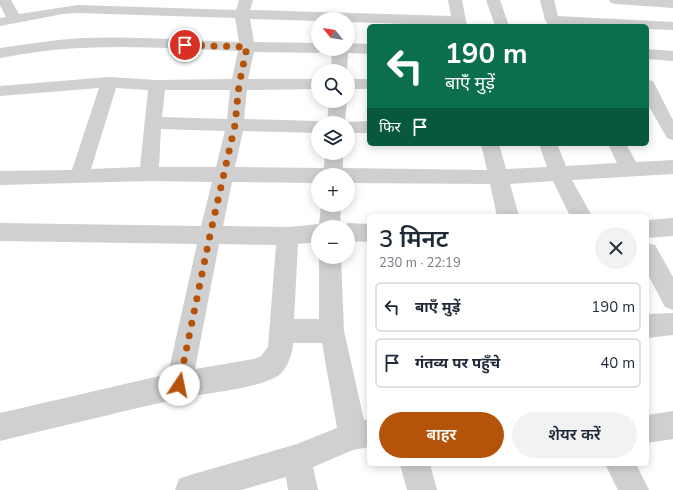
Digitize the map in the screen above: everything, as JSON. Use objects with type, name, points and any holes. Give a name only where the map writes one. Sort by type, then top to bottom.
[{"type":"street","points":[[3,0],[8,5],[14,19]]},
{"type":"street","points":[[50,0],[63,10]]},
{"type":"street","points":[[179,385],[210,235],[235,125],[239,85],[247,47],[242,14],[246,0]]},
{"type":"street","points":[[0,22],[83,5],[460,24],[455,0]]},
{"type":"street","points":[[493,0],[501,24]]},
{"type":"street","points":[[547,0],[554,23],[594,24]]},
{"type":"street","points":[[616,0],[673,4]]},
{"type":"street","points":[[649,25],[673,26]]},
{"type":"street","points":[[0,53],[43,46],[123,42],[311,48]]},
{"type":"street","points":[[355,48],[367,49]]},
{"type":"street","points":[[649,54],[673,56]]},
{"type":"street","points":[[0,92],[109,82],[157,85],[311,84]]},
{"type":"street","points":[[79,177],[109,82]]},
{"type":"street","points":[[355,84],[367,84]]},
{"type":"street","points":[[149,174],[152,123],[157,85]]},
{"type":"street","points":[[649,89],[668,117],[673,134]]},
{"type":"street","points":[[152,123],[311,126]]},
{"type":"street","points":[[355,127],[367,127]]},
{"type":"street","points":[[490,146],[507,214]]},
{"type":"street","points":[[549,146],[559,174],[580,214]]},
{"type":"street","points":[[618,146],[630,169]]},
{"type":"street","points":[[355,175],[498,177],[673,167]]},
{"type":"street","points":[[0,178],[149,174],[311,175]]},
{"type":"street","points":[[649,229],[673,227]]},
{"type":"street","points":[[0,232],[288,236],[311,234]]},
{"type":"street","points":[[355,232],[367,233]]},
{"type":"street","points":[[0,427],[179,385],[254,372],[270,366],[280,351],[288,236]]},
{"type":"street","points":[[649,256],[673,298]]},
{"type":"street","points":[[193,490],[297,459],[361,435],[332,331],[330,264]]},
{"type":"street","points":[[649,326],[673,324]]},
{"type":"street","points":[[281,331],[332,331]]},
{"type":"street","points":[[649,429],[673,425]]},
{"type":"street","points":[[297,459],[303,490]]},
{"type":"street","points":[[416,466],[422,490]]},
{"type":"street","points":[[621,466],[634,490]]},
{"type":"route","points":[[179,385],[210,235],[235,125],[239,85],[247,47],[185,45]]}]
